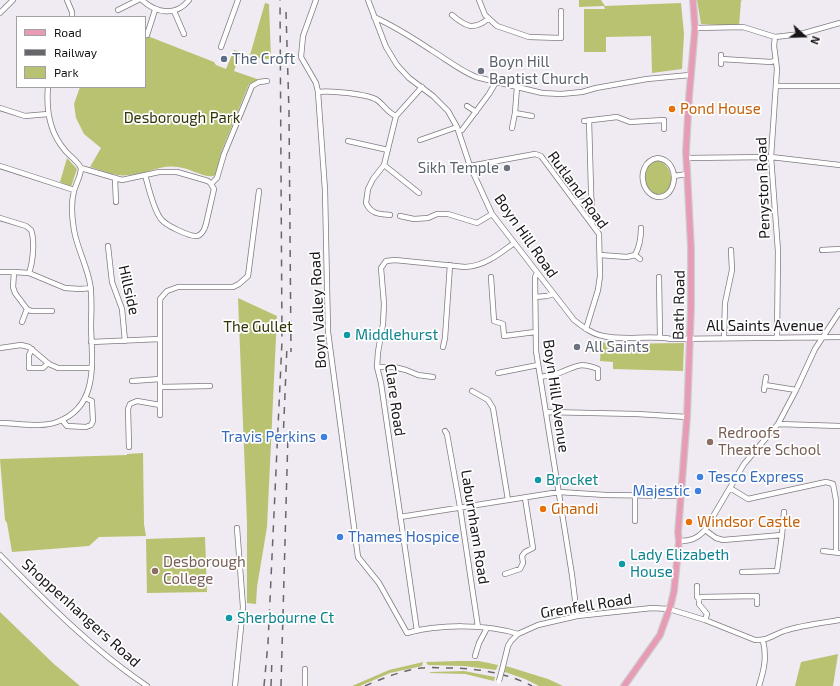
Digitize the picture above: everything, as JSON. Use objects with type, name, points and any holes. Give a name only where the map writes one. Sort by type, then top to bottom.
[{"type":"main road","name":"Bath Road","points":[[624,686],[660,635],[674,590],[679,541],[680,496],[687,417],[690,339],[691,248],[687,174],[687,122],[695,28],[693,0]]},
{"type":"street","points":[[0,13],[13,0]]},
{"type":"street","points":[[72,16],[68,1],[76,0]]},
{"type":"street","points":[[118,10],[138,0]]},
{"type":"street","points":[[142,0],[148,6],[163,12],[174,11],[182,7],[189,0]]},
{"type":"street","points":[[221,47],[238,0]]},
{"type":"street","name":"Boyn Valley Road","points":[[316,0],[303,36],[301,57],[316,83],[318,92],[325,190],[328,332],[358,557],[379,583],[407,633],[416,631]]},
{"type":"street","name":"Boyn Hill Road","points":[[368,0],[386,46],[397,65],[409,78],[433,96],[448,111],[457,127],[470,166],[492,214],[574,320],[586,329],[602,336],[613,338],[660,337],[671,339],[690,339]]},
{"type":"street","points":[[479,0],[483,12],[488,19],[500,27],[529,37],[561,38],[561,11]]},
{"type":"street","points":[[147,35],[156,10]]},
{"type":"street","points":[[174,11],[184,34]]},
{"type":"street","points":[[452,15],[465,25],[470,26],[476,25],[488,19]]},
{"type":"street","points":[[374,17],[418,41],[458,68],[476,77],[542,93],[572,94],[640,80],[690,75]]},
{"type":"street","points":[[695,28],[743,28],[775,37],[801,34],[840,23]]},
{"type":"street","name":"Penyston Road","points":[[775,37],[777,69],[771,157],[778,251],[777,338]]},
{"type":"street","points":[[721,59],[771,62],[776,60]]},
{"type":"street","points":[[211,184],[217,178],[224,154],[252,86],[259,82],[267,81]]},
{"type":"street","points":[[462,130],[489,94],[496,82]]},
{"type":"street","points":[[512,128],[515,113],[517,86]]},
{"type":"street","points":[[776,86],[840,86]]},
{"type":"street","points":[[390,215],[375,214],[371,211],[366,203],[368,189],[373,179],[384,165],[396,116],[422,87]]},
{"type":"street","points":[[0,422],[49,424],[62,420],[76,410],[85,398],[90,384],[92,368],[91,288],[77,244],[73,218],[74,190],[81,168],[55,137],[48,114],[48,88]]},
{"type":"street","points":[[318,92],[326,90],[371,98],[378,101],[396,116]]},
{"type":"street","points":[[467,106],[476,112]]},
{"type":"street","points":[[0,108],[25,116],[48,114]]},
{"type":"street","points":[[515,113],[532,116]]},
{"type":"street","points":[[584,121],[617,117],[630,122],[664,120],[664,129]]},
{"type":"street","points":[[589,120],[592,224]]},
{"type":"street","points":[[420,140],[457,127]]},
{"type":"street","points":[[348,141],[388,150]]},
{"type":"street","name":"Rutland Road","points":[[470,166],[535,154],[541,156],[592,224],[599,234],[600,276],[598,290],[586,329]]},
{"type":"street","points":[[687,158],[771,157],[840,165]]},
{"type":"street","points":[[658,158],[666,161],[671,167],[674,176],[672,186],[666,194],[660,197],[652,195],[646,190],[643,182],[644,171],[648,162],[658,158]]},
{"type":"street","points":[[384,165],[419,193]]},
{"type":"street","points":[[0,166],[74,190]]},
{"type":"street","points":[[81,168],[122,180],[145,175],[160,172],[177,172],[208,181],[214,189],[205,229],[197,236],[191,235],[168,226],[161,220],[145,175]]},
{"type":"street","points":[[674,176],[687,174]]},
{"type":"street","points":[[116,179],[116,202]]},
{"type":"street","points":[[160,415],[160,299],[167,291],[178,287],[233,287],[248,276],[259,191]]},
{"type":"street","points":[[575,202],[592,201]]},
{"type":"street","points":[[400,216],[414,219],[428,218],[437,214],[448,214],[477,223],[492,214]]},
{"type":"street","points":[[0,218],[26,226],[31,230],[32,263],[29,273]]},
{"type":"street","points":[[600,255],[627,257],[635,255],[638,249],[641,228]]},
{"type":"street","name":"Clare Road","points":[[416,631],[381,383],[377,367],[384,304],[381,268],[386,261],[395,260],[465,267],[477,266],[492,260],[514,243]]},
{"type":"street","name":"Hillside","points":[[108,246],[112,282],[122,309],[125,341]]},
{"type":"street","points":[[822,250],[840,249]]},
{"type":"street","points":[[724,338],[725,303],[732,270],[731,250]]},
{"type":"street","points":[[635,255],[640,259]]},
{"type":"street","points":[[443,347],[445,338],[450,265]]},
{"type":"street","points":[[0,272],[29,273],[65,288],[80,290],[91,288]]},
{"type":"street","points":[[14,272],[13,287],[27,309],[45,314],[52,311]]},
{"type":"street","name":"Boyn Hill Avenue","points":[[537,273],[535,277],[535,332],[538,365],[559,492],[577,616]]},
{"type":"street","points":[[491,277],[494,321],[503,324],[504,336],[535,332]]},
{"type":"street","points":[[659,278],[660,337]]},
{"type":"street","points":[[535,297],[553,294]]},
{"type":"street","points":[[22,322],[27,309]]},
{"type":"street","points":[[679,541],[693,540],[700,536],[705,530],[744,464],[778,424],[796,390],[808,361],[840,311]]},
{"type":"street","name":"All Saints Avenue","points":[[690,339],[840,337]]},
{"type":"street","points":[[91,342],[160,340]]},
{"type":"street","points":[[0,348],[21,345],[29,346],[48,363],[58,368],[92,368]]},
{"type":"street","points":[[32,349],[29,355],[29,368],[43,368],[48,363]]},
{"type":"street","points":[[540,377],[558,373],[577,365],[584,364],[598,369],[598,378]]},
{"type":"street","points":[[498,373],[538,365]]},
{"type":"street","points":[[377,367],[394,366],[418,375],[433,377]]},
{"type":"street","points":[[766,377],[764,388],[796,390]]},
{"type":"street","points":[[132,381],[160,379]]},
{"type":"street","points":[[160,387],[210,386]]},
{"type":"street","points":[[472,391],[488,400],[493,408],[493,423],[508,500]]},
{"type":"street","points":[[62,420],[67,426],[86,427],[91,425],[92,401],[85,398]]},
{"type":"street","points":[[129,447],[128,409],[130,404],[137,401],[160,405]]},
{"type":"street","points":[[546,412],[637,414],[687,417]]},
{"type":"street","points":[[778,424],[840,426]]},
{"type":"street","name":"Laburnham Road","points":[[445,431],[447,434],[460,507],[478,627]]},
{"type":"street","points":[[730,488],[748,499],[826,482],[833,484],[839,530],[838,552],[823,551]]},
{"type":"street","points":[[400,517],[559,492],[634,496],[680,496]]},
{"type":"street","points":[[634,496],[635,521]]},
{"type":"street","points":[[505,574],[520,569],[523,563],[522,556],[525,552],[533,550],[525,498]]},
{"type":"street","points":[[742,572],[777,571],[784,512]]},
{"type":"street","points":[[234,686],[243,608],[237,528]]},
{"type":"street","points":[[705,530],[716,538],[723,540],[782,535]]},
{"type":"street","name":"Shoppenhangers Road","points":[[0,554],[65,618],[110,658],[147,686]]},
{"type":"street","points":[[697,586],[697,597],[699,599],[699,604],[707,614],[705,620]]},
{"type":"street","points":[[699,599],[702,597],[757,596],[757,604]]},
{"type":"street","name":"Grenfell Road","points":[[518,634],[538,625],[577,616],[652,608],[669,609],[705,620],[755,640],[763,640]]},
{"type":"street","points":[[759,686],[765,668],[765,650],[763,640],[783,631],[808,624],[840,620]]},
{"type":"street","points":[[416,631],[439,627],[478,627],[518,634]]},
{"type":"street","points":[[475,656],[479,643],[488,628]]},
{"type":"street","points":[[498,683],[510,641],[518,634]]},
{"type":"street","points":[[305,668],[305,686]]},
{"type":"green space","points":[[579,0],[601,0],[605,6],[681,3],[684,34],[682,69],[652,73],[651,36],[606,37],[606,52],[584,52],[584,9],[605,9],[604,6],[579,7]]},
{"type":"green space","points":[[697,0],[742,0],[739,26],[701,24]]},
{"type":"green space","points":[[265,3],[269,4],[271,59],[263,59],[250,55]]},
{"type":"green space","name":"Desborough Park","points":[[146,35],[214,62],[216,65],[226,69],[234,50],[241,52],[234,71],[260,80],[249,84],[222,150],[216,174],[214,176],[206,176],[172,166],[124,175],[110,173],[90,167],[101,148],[84,134],[76,118],[74,104],[80,88],[146,88]]},
{"type":"green space","points":[[67,158],[77,169],[71,187],[60,182]]},
{"type":"green space","points":[[655,160],[662,162],[667,166],[671,178],[669,189],[665,193],[659,195],[653,194],[649,191],[645,180],[647,169]]},
{"type":"green space","name":"The Gullet","points":[[238,298],[277,316],[267,527],[257,587],[256,604],[247,603],[247,523]]},
{"type":"green space","points":[[601,342],[610,344],[684,343],[683,371],[613,369],[613,362],[600,361]]},
{"type":"green space","points":[[143,453],[144,524],[146,536],[99,537],[89,546],[12,552],[7,523],[5,520],[0,459],[127,455]]},
{"type":"green space","points":[[205,537],[207,592],[147,593],[146,539]]},
{"type":"green space","points":[[0,612],[54,664],[80,686],[0,686]]},
{"type":"green space","points":[[838,654],[833,686],[795,686],[801,662]]},
{"type":"green space","points":[[479,661],[498,665],[496,670],[464,666],[428,665],[426,662]]},
{"type":"green space","points":[[423,662],[422,666],[390,673],[360,686],[352,686],[389,670]]},
{"type":"green space","points":[[506,666],[548,679],[563,686],[539,686],[505,672]]},
{"type":"green space","points":[[464,671],[495,677],[494,681],[465,674],[429,673],[431,672]]},
{"type":"railway","points":[[264,686],[268,643],[282,341],[280,0]]},
{"type":"railway","points":[[286,12],[289,112],[291,352]]},
{"type":"railway","points":[[283,442],[287,346]]},
{"type":"railway","points":[[281,686],[288,434]]},
{"type":"railway","points":[[271,686],[272,658]]},
{"type":"railway","points":[[365,686],[399,673],[421,668],[467,669],[490,672],[511,677],[532,686]]},
{"type":"place","name":"The Croft","points":[[224,59]]},
{"type":"place","name":"Boyn Hill Baptist Church","points":[[481,71]]},
{"type":"place","name":"Pond House","points":[[672,109]]},
{"type":"place","name":"Sikh Temple","points":[[507,168]]},
{"type":"place","name":"Middlehurst","points":[[347,335]]},
{"type":"place","name":"All Saints","points":[[577,347]]},
{"type":"place","name":"Travis Perkins","points":[[324,437]]},
{"type":"place","name":"Redroofs Theatre School","points":[[710,442]]},
{"type":"place","name":"Tesco Express","points":[[700,477]]},
{"type":"place","name":"Brocket","points":[[538,480]]},
{"type":"place","name":"Majestic","points":[[698,491]]},
{"type":"place","name":"Ghandi","points":[[543,509]]},
{"type":"place","name":"Windsor Castle","points":[[689,522]]},
{"type":"place","name":"Thames Hospice","points":[[340,537]]},
{"type":"place","name":"Lady Elizabeth House","points":[[622,564]]},
{"type":"place","name":"Desborough College","points":[[155,571]]},
{"type":"place","name":"Sherbourne Ct","points":[[229,618]]}]
